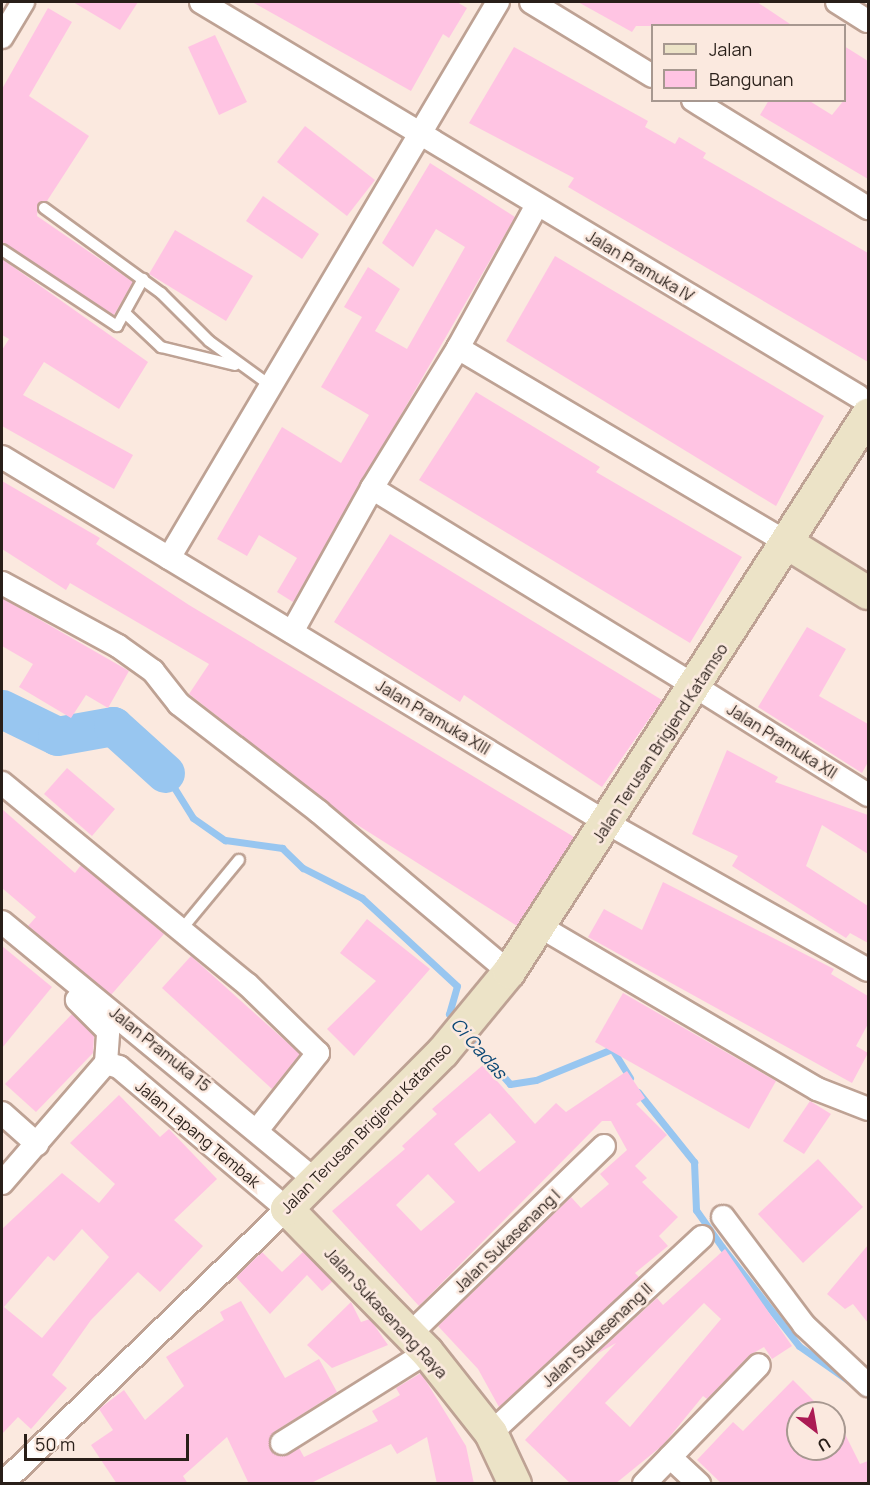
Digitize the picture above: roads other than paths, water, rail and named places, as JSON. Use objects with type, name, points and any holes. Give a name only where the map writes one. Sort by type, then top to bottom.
[{"type":"street","points":[[2,37],[23,2]]},
{"type":"street","name":"Jalan Pramuka IV","points":[[201,2],[863,405]]},
{"type":"street","points":[[169,558],[422,137],[498,2]]},
{"type":"street","points":[[531,2],[651,75]]},
{"type":"street","points":[[837,2],[868,21]]},
{"type":"street","points":[[696,102],[868,208]]},
{"type":"street","points":[[292,632],[372,488],[458,348],[537,205]]},
{"type":"street","points":[[458,348],[868,593]]},
{"type":"street","name":"Jalan Terusan Brigjend Katamso","points":[[2,1482],[287,1209],[314,1179],[450,1044],[509,972],[609,824],[693,685],[789,544],[863,405]]},
{"type":"street","name":"Jalan Pramuka XIII","points":[[2,456],[609,824],[868,970]]},
{"type":"street","name":"Jalan Pramuka XII","points":[[372,488],[868,795]]},
{"type":"street","points":[[2,583],[118,646],[153,671],[179,704],[319,812],[509,972]]},
{"type":"street","points":[[2,783],[181,930],[318,1053],[258,1129]]},
{"type":"street","name":"Jalan Pramuka 15","points":[[2,922],[258,1129],[314,1179]]},
{"type":"street","points":[[541,927],[817,1089],[868,1109]]},
{"type":"street","points":[[2,937],[98,1018],[111,1042],[106,1063],[2,1183]]},
{"type":"street","name":"Jalan Lapang Tembak","points":[[106,1063],[119,1067],[287,1209]]},
{"type":"street","points":[[2,1113],[37,1144]]},
{"type":"street","name":"Jalan Sukasenang I","points":[[282,1443],[419,1343],[604,1146]]},
{"type":"street","name":"Jalan Sukasenang Raya","points":[[287,1209],[419,1343],[491,1433],[515,1484]]},
{"type":"street","points":[[723,1217],[804,1325],[868,1385]]},
{"type":"street","name":"Jalan Sukasenang II","points":[[491,1433],[702,1237]]},
{"type":"street","points":[[644,1484],[759,1365]]},
{"type":"street","points":[[670,1456],[699,1484]]},
{"type":"lane","points":[[44,208],[143,279],[238,366],[272,387]]},
{"type":"lane","points":[[2,250],[117,326],[143,279]]},
{"type":"lane","points":[[125,313],[161,347],[238,366]]},
{"type":"lane","points":[[181,930],[238,860]]},
{"type":"waterway","name":"Ci Cadas","points":[[2,709],[57,736],[113,726],[165,773]]},
{"type":"waterway","name":"Ci Cadas","points":[[165,773],[193,818],[225,840],[282,848],[303,868],[362,898],[457,986],[449,1014],[457,1024]]},
{"type":"waterway","name":"Ci Cadas","points":[[467,1035],[510,1084],[536,1080],[612,1049],[630,1078]]},
{"type":"waterway","name":"Ci Cadas","points":[[638,1092],[694,1162],[696,1210],[722,1247],[799,1346],[849,1381]]}]
